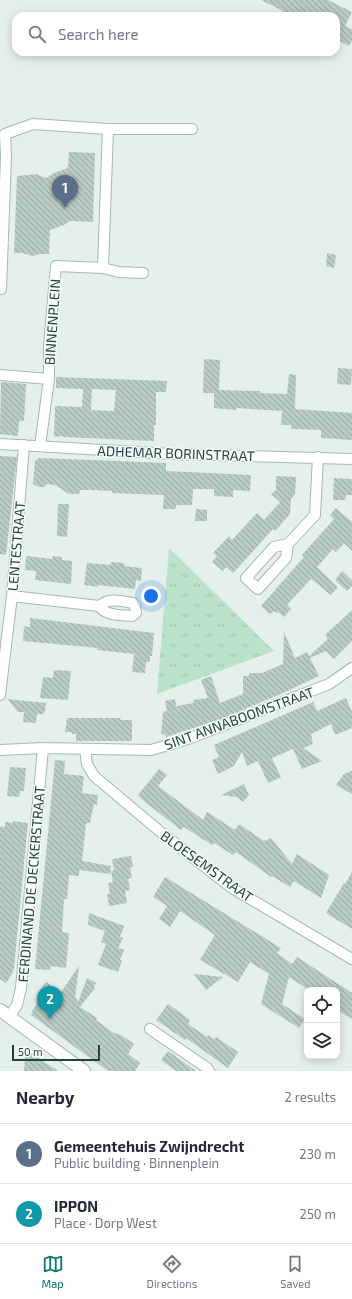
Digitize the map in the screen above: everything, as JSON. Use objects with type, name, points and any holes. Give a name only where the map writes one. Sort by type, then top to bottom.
[{"type":"main road","points":[[5,1013],[84,1071]]},
{"type":"street","points":[[1,289],[6,157],[5,134],[33,124],[108,129],[192,129]]},
{"type":"street","points":[[108,129],[103,268],[119,272],[144,273]]},
{"type":"street","name":"BINNENPLEIN","points":[[40,446],[49,378],[49,346],[56,266],[103,268]]},
{"type":"street","name":"BINNENPLEIN","points":[[0,375],[49,378]]},
{"type":"street","name":"ADHEMAR BORINSTRAAT","points":[[0,444],[172,454],[352,459]]},
{"type":"street","name":"LENTESTRAAT","points":[[0,695],[12,596],[24,445]]},
{"type":"street","points":[[288,544],[274,547],[246,578],[258,589],[286,558],[288,544],[315,515],[318,457]]},
{"type":"street","points":[[12,596],[99,606]]},
{"type":"street","name":"SINT ANNABOOMSTRAAT","points":[[0,750],[43,748],[150,750],[188,739],[329,684],[352,668]]},
{"type":"street","name":"FERDINAND DE DECKERSTRAAT","points":[[5,1013],[17,1005],[21,988],[43,748]]},
{"type":"street","name":"BLOESEMSTRAAT","points":[[85,749],[87,764],[94,776],[185,852],[232,888],[352,959]]},
{"type":"street","points":[[150,1029],[207,1068],[209,1071]]},
{"type":"green space","points":[[169,548],[274,651],[157,694]]},
{"type":"building","points":[[261,0],[328,0],[352,12],[345,26],[352,29],[352,41],[349,46],[340,41],[340,12],[283,11]]},
{"type":"building","points":[[69,152],[95,153],[93,222],[70,221],[50,230],[49,254],[32,256],[22,253],[14,253],[17,176],[36,174],[46,178],[54,173],[68,168]]},
{"type":"building","points":[[327,253],[336,255],[334,268],[326,266]]},
{"type":"building","points":[[204,359],[220,360],[219,390],[260,391],[260,393],[287,394],[289,374],[296,375],[295,409],[352,413],[352,440],[321,438],[321,430],[291,429],[291,425],[281,425],[282,411],[214,408],[214,393],[203,393]]},
{"type":"building","points":[[338,368],[352,369],[351,385],[337,384]]},
{"type":"building","points":[[56,377],[167,381],[166,392],[156,392],[156,425],[154,425],[154,441],[63,436],[54,437],[55,406],[82,407],[83,389],[56,388]],"holes":[[[92,389],[116,390],[114,411],[91,410]]]},
{"type":"building","points":[[1,382],[26,384],[24,421],[19,421],[18,436],[0,434]]},
{"type":"building","points":[[0,456],[17,457],[6,555],[0,554]]},
{"type":"building","points":[[39,458],[166,463],[166,471],[251,475],[250,491],[233,490],[233,497],[214,496],[214,489],[193,489],[192,505],[176,505],[176,509],[163,509],[164,495],[112,493],[112,491],[90,490],[80,490],[79,494],[69,494],[55,485],[47,484],[44,487],[39,487],[33,484],[35,461]]},
{"type":"building","points":[[276,476],[296,477],[295,494],[291,499],[290,514],[275,531],[273,529],[233,573],[226,567],[223,571],[212,562],[217,556],[213,553],[229,536],[232,540],[257,513],[264,520],[280,502],[271,494],[276,490]]},
{"type":"building","points":[[334,478],[352,479],[352,495],[346,495],[345,500],[333,500]]},
{"type":"building","points":[[58,504],[69,504],[67,537],[57,536]]},
{"type":"building","points":[[336,508],[352,522],[352,551],[344,543],[336,552],[333,549],[317,567],[338,587],[331,595],[311,579],[287,605],[291,609],[284,617],[278,612],[277,613],[274,611],[270,614],[261,606],[304,557],[302,555],[334,519],[330,515]]},
{"type":"building","points":[[196,509],[207,510],[207,521],[195,521]]},
{"type":"building","points":[[26,556],[52,559],[53,556],[62,557],[62,560],[72,561],[71,584],[35,580],[36,571],[25,570]]},
{"type":"building","points":[[111,562],[124,563],[124,566],[142,568],[141,581],[136,580],[135,589],[84,585],[87,563],[111,565]]},
{"type":"building","points":[[342,571],[352,580],[352,586],[347,591],[335,580]]},
{"type":"building","points":[[352,610],[352,641],[334,659],[326,651],[310,658],[319,676],[221,719],[166,737],[165,734],[161,735],[163,712],[167,711],[165,701],[175,699],[176,706],[194,703],[193,700],[208,698],[201,680],[211,676],[220,703],[243,694],[243,676],[249,676],[249,673],[262,673],[283,664],[284,632],[295,658],[307,652],[309,656],[328,639],[325,635]]},
{"type":"building","points":[[30,618],[154,633],[150,662],[146,662],[145,673],[132,672],[134,654],[97,650],[98,648],[23,641],[24,626],[30,627]]},
{"type":"building","points":[[54,670],[71,671],[68,700],[40,698],[43,677],[53,678]]},
{"type":"building","points":[[346,698],[352,712],[352,728],[335,735],[331,724],[311,734],[313,744],[303,748],[322,761],[302,769],[293,749],[272,758],[281,777],[268,783],[258,761],[247,766],[242,752],[234,766],[218,774],[212,760],[219,757],[214,745],[313,702],[317,711]]},
{"type":"building","points":[[7,699],[46,703],[45,711],[43,714],[37,714],[36,723],[23,722],[24,712],[18,712]]},
{"type":"building","points":[[67,718],[121,718],[120,720],[132,720],[132,741],[76,741],[76,734],[72,734],[72,732],[65,732]]},
{"type":"building","points":[[55,760],[65,761],[64,774],[84,776],[82,793],[98,795],[97,805],[94,804],[90,823],[86,823],[82,861],[111,866],[110,874],[79,870],[79,876],[69,875],[67,899],[64,899],[62,932],[69,933],[66,968],[51,966],[50,970],[35,969]]},
{"type":"building","points":[[10,767],[26,768],[24,791],[20,791],[19,797],[7,796]]},
{"type":"building","points":[[159,769],[167,775],[158,786],[203,820],[207,812],[235,830],[239,824],[264,841],[271,838],[292,864],[297,854],[329,875],[321,898],[294,881],[290,887],[272,876],[271,877],[236,852],[233,855],[214,843],[212,845],[184,827],[181,830],[145,802],[138,795]]},
{"type":"building","points":[[352,771],[352,794],[336,785],[344,774]]},
{"type":"building","points":[[244,784],[249,795],[243,802],[237,797],[221,795]]},
{"type":"building","points":[[13,821],[28,823],[14,968],[6,983],[0,979],[0,826],[5,827],[5,822],[13,823]]},
{"type":"building","points":[[131,856],[133,867],[130,867],[132,878],[128,879],[130,890],[125,891],[127,903],[109,906],[107,894],[110,894],[108,883],[113,882],[111,871],[114,870],[112,859]]},
{"type":"building","points":[[352,872],[352,929],[326,913]]},
{"type":"building","points":[[165,877],[281,948],[277,953],[292,964],[297,957],[352,993],[352,1019],[340,1012],[340,987],[304,987],[289,977],[282,1004],[304,1018],[299,1028],[261,1004],[269,974],[250,962],[238,982],[200,960],[215,935],[180,911],[170,927],[159,919],[167,906],[153,897]]},
{"type":"building","points":[[89,913],[124,926],[120,937],[123,938],[118,948],[124,950],[120,960],[122,961],[118,972],[98,965],[106,944],[101,942],[105,931],[88,925]]},
{"type":"building","points":[[79,966],[75,998],[78,1002],[87,978],[96,983],[95,988],[80,1007],[97,1018],[96,1020],[112,1032],[121,1035],[134,1044],[128,1054],[140,1063],[135,1071],[108,1071],[31,1015],[44,993],[40,990],[46,982],[61,992]]},
{"type":"building","points":[[194,974],[223,977],[206,990]]},
{"type":"building","points":[[168,1004],[190,1020],[188,1024],[207,1037],[208,1035],[214,1039],[216,1037],[238,1052],[228,1068],[186,1038],[185,1040],[156,1020]]},
{"type":"building","points":[[29,1051],[58,1071],[24,1071],[25,1058]]},
{"type":"building","points":[[168,1051],[196,1071],[176,1071],[161,1060]]},
{"type":"place","name":"Gemeentehuis Zwijndrecht","points":[[65,208]]},
{"type":"place","name":"IPPON","points":[[50,1019]]}]
